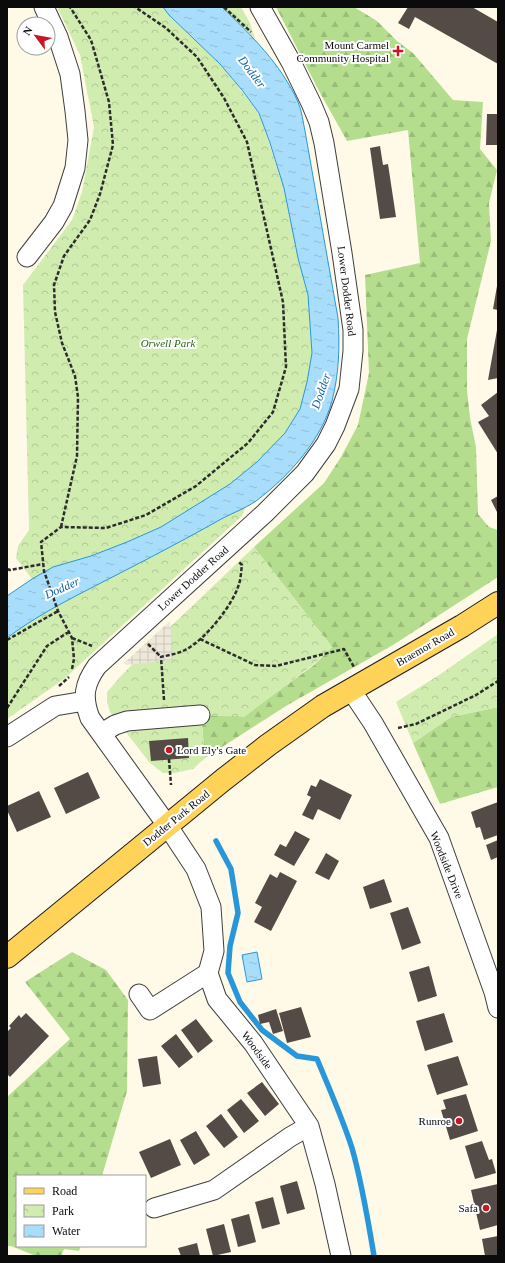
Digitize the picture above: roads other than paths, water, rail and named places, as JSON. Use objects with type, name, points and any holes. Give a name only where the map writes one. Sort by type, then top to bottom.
[{"type":"main road","name":"Braemor Road","points":[[353,679],[462,626],[498,603]]},
{"type":"main road","name":"Dodder Park Road","points":[[7,957],[222,780],[268,745],[324,706],[353,679]]},
{"type":"street","points":[[27,257],[54,222],[63,206],[75,168],[78,140],[70,74],[58,37],[44,7]]},
{"type":"street","name":"Lower Dodder Road","points":[[167,825],[90,718],[85,701],[89,677],[98,666],[265,513],[305,473],[326,444],[335,426],[349,388],[353,351],[353,330],[324,143],[319,122],[311,103],[291,62],[260,7]]},
{"type":"street","name":"Woodside Drive","points":[[353,679],[373,723],[439,838],[497,997]]},
{"type":"street","points":[[7,737],[55,706],[85,701]]},
{"type":"street","points":[[102,733],[115,725],[127,721],[200,715]]},
{"type":"street","points":[[139,994],[150,1010],[208,973],[214,951],[211,907],[196,869],[167,825]]},
{"type":"street","name":"Woodside","points":[[208,973],[217,999],[253,1042],[309,1126],[325,1184],[341,1256]]},
{"type":"street","points":[[154,1208],[214,1190],[290,1137],[309,1126]]},
{"type":"water","name":"Dodder","points":[[163,7],[222,7],[244,28],[274,63],[291,88],[298,102],[305,131],[338,318],[338,360],[332,401],[327,416],[312,444],[280,481],[256,501],[60,604],[7,638],[7,596],[53,567],[91,556],[161,527],[230,484],[257,462],[285,433],[300,409],[307,382],[312,353],[308,295],[298,258],[284,188],[259,113],[220,64],[169,15]]},
{"type":"water","points":[[257,952],[262,979],[247,982],[242,955]]},
{"type":"waterway","points":[[216,841],[231,869],[238,913],[230,946],[228,973],[240,1002],[262,1030],[297,1056],[317,1059],[340,1114],[356,1161],[374,1256]]},
{"type":"place","name":"Mount Carmel Community Hospital","points":[[398,51]]},
{"type":"place","name":"Lord Ely's Gate","points":[[169,750]]},
{"type":"place","name":"Runroe","points":[[459,1121]]},
{"type":"place","name":"Safa","points":[[486,1208]]},
{"type":"park label","name":"Orwell Park","points":[[168,343]]}]
